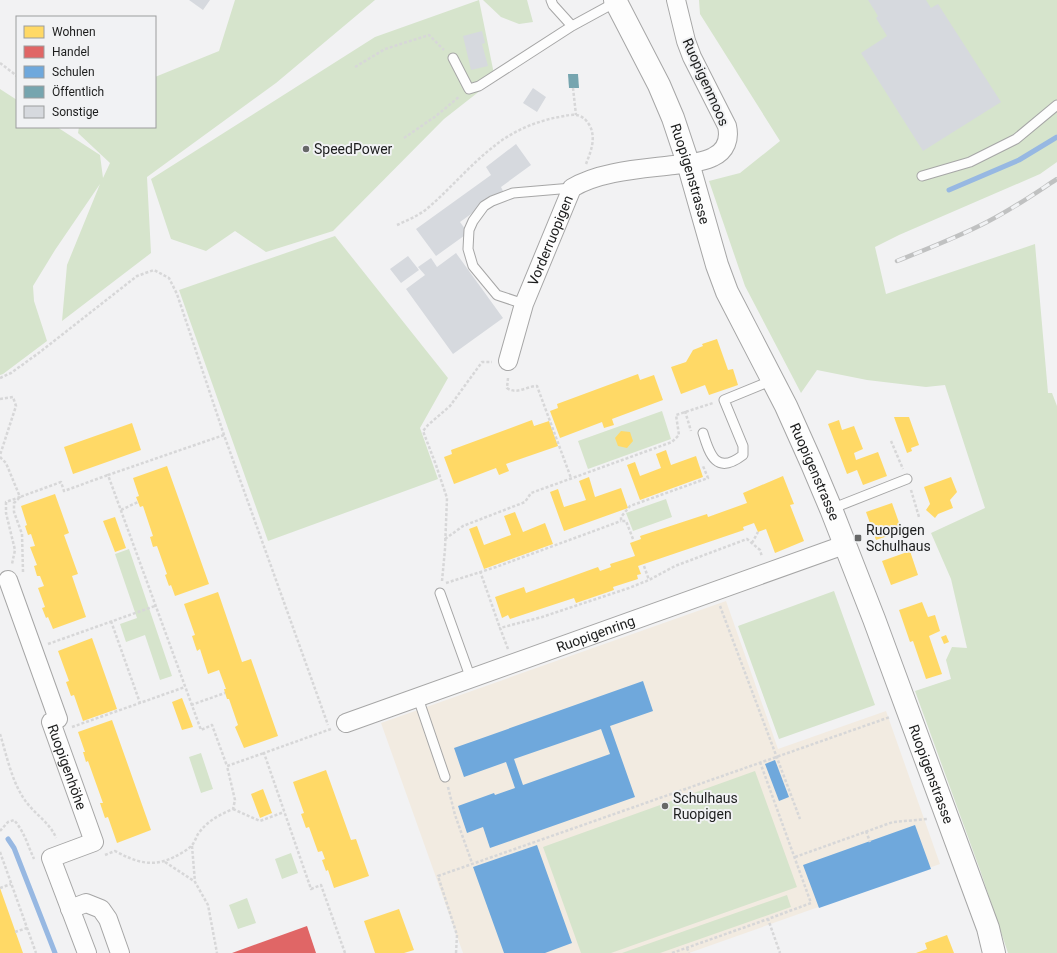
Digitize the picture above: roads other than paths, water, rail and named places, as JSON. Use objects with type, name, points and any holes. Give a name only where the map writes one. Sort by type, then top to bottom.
[{"type":"street","name":"Ruopigenmoos","points":[[676,0],[686,41],[692,57],[727,126],[729,134],[722,151],[713,158],[688,163]]},
{"type":"street","name":"Ruopigenstrasse","points":[[615,1],[659,85],[673,118],[688,163],[719,272],[727,292],[798,430],[831,509],[874,619],[988,928],[994,953]]},
{"type":"street","points":[[579,184],[601,175],[688,163]]},
{"type":"street","name":"Vorderruopigen","points":[[508,361],[524,304],[579,184]]},
{"type":"street","name":"Ruopigenring","points":[[346,723],[844,545]]},
{"type":"street","name":"Ruopigenhöhe","points":[[8,580],[58,719],[51,722],[94,842],[51,858],[70,909]]},
{"type":"street","points":[[87,953],[70,909],[86,903],[101,909],[108,919],[120,953]]},
{"type":"lane","points":[[551,0],[552,5],[572,26]]},
{"type":"lane","points":[[453,58],[469,89],[479,86],[572,26],[615,1]]},
{"type":"lane","points":[[922,176],[970,162],[1016,139],[1057,105]]},
{"type":"lane","points":[[524,304],[497,295],[473,266],[468,248],[471,225],[484,206],[500,197],[513,193],[579,184]]},
{"type":"lane","points":[[702,433],[712,457],[718,462],[726,464],[736,461],[743,455],[743,446],[724,400],[773,380]]},
{"type":"lane","points":[[831,509],[907,479]]},
{"type":"lane","points":[[440,593],[471,679]]},
{"type":"lane","points":[[418,698],[445,777]]},
{"type":"waterway","points":[[949,190],[1019,160],[1057,137]]},
{"type":"waterway","points":[[8,839],[14,848],[55,953]]},
{"type":"railway","points":[[897,261],[954,238],[987,222],[1014,207],[1057,179]]},
{"type":"place","name":"SpeedPower","points":[[306,149]]},
{"type":"place","name":"Ruopigen Schulhaus","points":[[858,538]]},
{"type":"place","name":"Schulhaus Ruopigen","points":[[665,806]]}]
